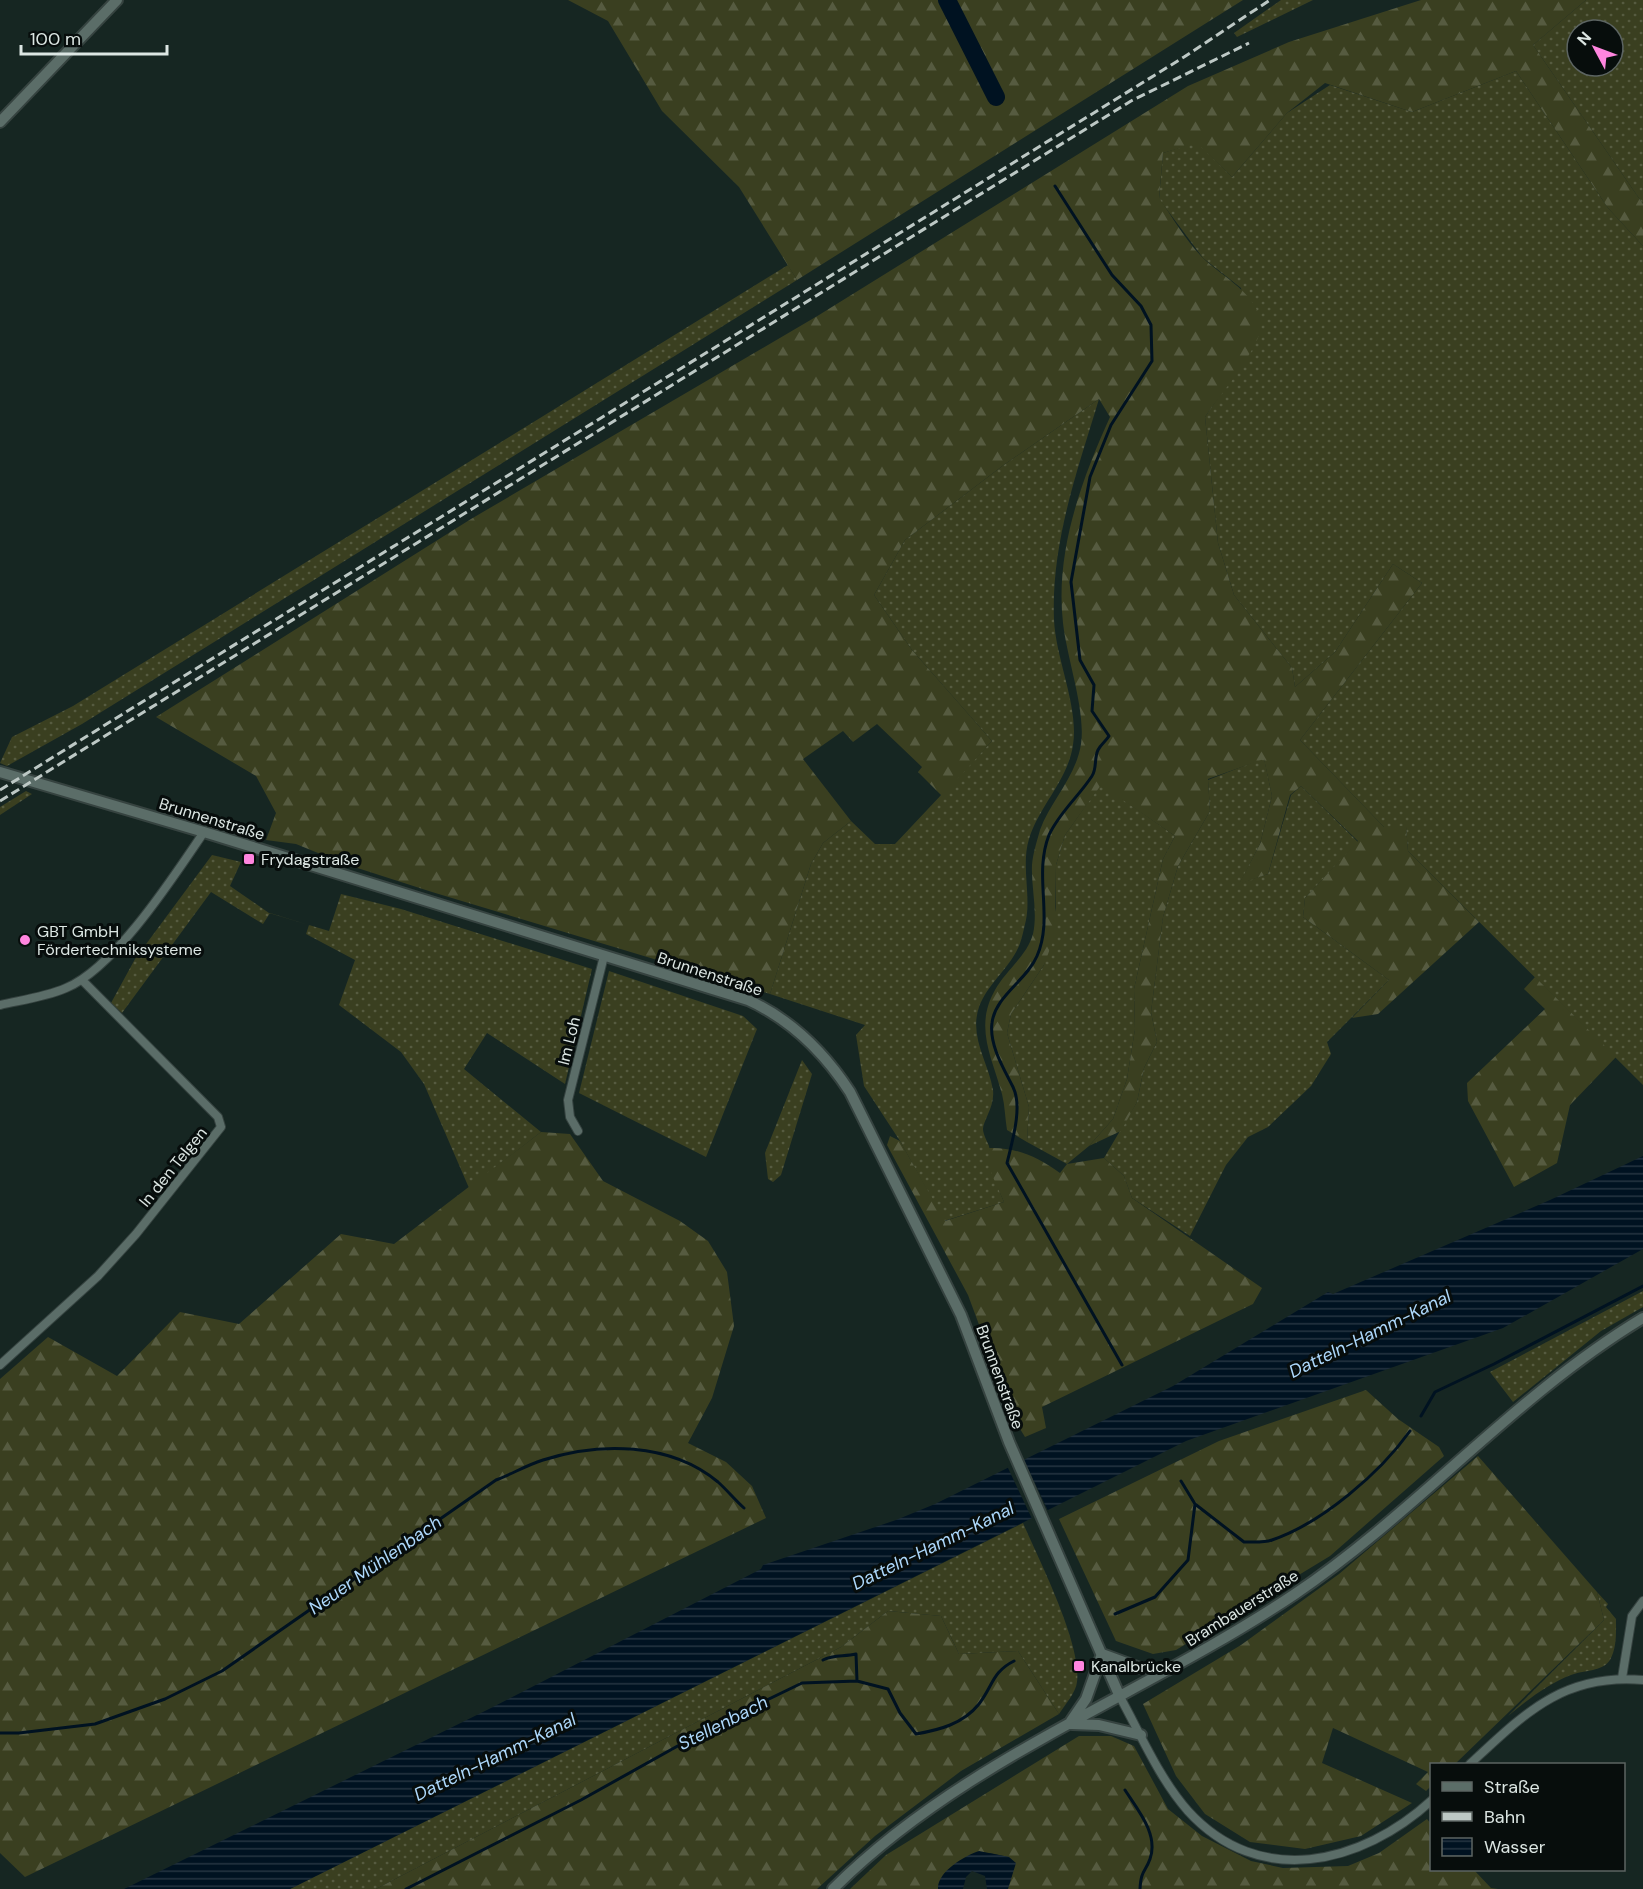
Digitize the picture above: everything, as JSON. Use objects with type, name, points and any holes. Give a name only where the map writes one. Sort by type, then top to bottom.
[{"type":"street","points":[[0,122],[117,0]]},
{"type":"street","name":"Brunnenstraße","points":[[0,772],[204,832],[759,1005],[808,1040],[829,1061],[861,1112],[961,1315],[1009,1442],[1120,1697]]},
{"type":"street","points":[[0,1005],[44,995],[82,980],[113,954],[181,866],[204,832]]},
{"type":"street","name":"Im Loh","points":[[578,1131],[570,1117],[568,1100],[604,956]]},
{"type":"street","name":"In den Telgen","points":[[0,1365],[98,1276],[142,1226],[221,1127],[218,1117],[82,980]]},
{"type":"street","name":"Brambauerstraße","points":[[833,1889],[924,1812],[981,1775],[1248,1625],[1331,1568],[1553,1380],[1643,1318]]},
{"type":"street","points":[[1622,1678],[1632,1616],[1643,1601]]},
{"type":"street","points":[[1069,1724],[1086,1699],[1102,1654],[1140,1668],[1170,1670]]},
{"type":"street","points":[[1471,1763],[1524,1715],[1546,1699],[1585,1683],[1622,1678],[1643,1680]]},
{"type":"street","points":[[1120,1697],[1161,1773],[1187,1811],[1230,1845],[1264,1857],[1302,1861],[1344,1855],[1377,1841],[1430,1801]]},
{"type":"street","points":[[1069,1724],[1099,1725],[1141,1735]]},
{"type":"green space","points":[[568,0],[1243,0],[797,280],[739,187],[662,111],[608,21]]},
{"type":"green space","points":[[1281,0],[1313,0],[1237,37],[1234,33]]},
{"type":"green space","points":[[1421,0],[1586,0],[1533,45],[1643,204],[1643,246],[1608,208],[1516,71],[1412,112],[1325,83],[1287,113],[1232,177],[1197,143],[1163,153],[1159,198],[1185,237],[1203,258],[1241,289],[1256,308],[1260,319],[1260,331],[1252,351],[1205,417],[1218,543],[1234,595],[1292,668],[1295,687],[1335,652],[1393,564],[1422,583],[1300,740],[1384,827],[1406,826],[1408,851],[1479,922],[1378,1014],[1352,1018],[1389,980],[1303,917],[1305,898],[1358,841],[1301,786],[1290,795],[1268,874],[1239,884],[1260,844],[1272,796],[1264,759],[1208,779],[1210,811],[1178,866],[1163,917],[1151,1012],[1157,1042],[1144,1068],[1137,1102],[1121,1131],[1089,1146],[1113,1119],[1127,1079],[1135,1029],[1134,989],[1163,859],[1175,836],[1101,785],[1065,835],[1056,865],[1055,935],[1044,965],[1011,1014],[1007,1033],[1029,1107],[1027,1142],[1007,1130],[1002,1094],[987,1042],[986,1017],[995,990],[1026,949],[1033,934],[1035,917],[1032,865],[1035,847],[1045,819],[1074,767],[1081,744],[1079,701],[1063,623],[1063,570],[1067,543],[1080,492],[1110,417],[1099,399],[1005,464],[905,540],[874,595],[912,650],[992,741],[942,796],[918,772],[922,767],[877,724],[853,742],[843,731],[803,759],[851,821],[823,843],[811,864],[770,994],[432,892],[345,864],[296,844],[266,840],[276,813],[256,776],[156,717],[471,519],[819,315],[1188,86],[1289,42]]},
{"type":"green space","points":[[1586,0],[1643,0],[1643,204],[1533,45]]},
{"type":"green space","points":[[1516,71],[1608,208],[1643,246],[1643,1085],[1408,851],[1406,827],[1384,827],[1300,740],[1422,583],[1393,564],[1335,652],[1295,687],[1292,668],[1234,595],[1218,543],[1205,417],[1251,350],[1241,288],[1203,258],[1159,199],[1163,153],[1197,142],[1232,177],[1287,113],[1330,85],[1412,112]]},
{"type":"green space","points":[[788,265],[797,280],[82,724],[7,766],[0,763],[12,737],[73,706]]},
{"type":"green space","points":[[1099,399],[1067,508],[1054,591],[1056,635],[1073,715],[1073,745],[1060,781],[1039,815],[1029,839],[1026,859],[1027,910],[1020,943],[1010,962],[983,998],[977,1018],[976,1029],[980,1049],[993,1090],[992,1102],[983,1131],[1004,1202],[944,1221],[900,1141],[864,1086],[856,1035],[865,1025],[770,994],[811,864],[823,843],[851,821],[875,844],[895,844],[992,741],[912,650],[874,595],[905,540],[1005,464]]},
{"type":"green space","points":[[1264,758],[1272,796],[1260,844],[1240,883],[1268,874],[1291,795],[1301,786],[1358,842],[1305,898],[1303,917],[1389,980],[1327,1042],[1331,1054],[1311,1086],[1268,1127],[1248,1137],[1226,1165],[1190,1236],[1132,1198],[1124,1176],[1104,1158],[1137,1102],[1144,1068],[1157,1042],[1151,1012],[1163,917],[1178,866],[1210,811],[1208,780]]},
{"type":"green space","points":[[1101,784],[1175,836],[1163,859],[1134,989],[1135,1029],[1127,1079],[1113,1119],[1089,1146],[1067,1164],[1027,1142],[1029,1107],[1007,1033],[1011,1014],[1044,965],[1056,907],[1056,865],[1065,835]]},
{"type":"green space","points":[[26,791],[32,794],[0,815],[0,807]]},
{"type":"green space","points":[[212,855],[241,862],[230,886],[270,913],[263,924],[211,892],[122,1013],[111,1003],[135,959]]},
{"type":"green space","points":[[341,894],[401,909],[592,969],[565,1084],[487,1033],[464,1069],[541,1132],[469,1188],[424,1084],[401,1052],[339,1005],[355,960],[306,934],[309,925],[329,931]]},
{"type":"green space","points":[[609,971],[743,1016],[757,1029],[706,1157],[579,1093]]},
{"type":"green space","points":[[1535,977],[1616,1057],[1570,1105],[1557,1163],[1514,1187],[1468,1101],[1467,1083],[1545,1009],[1524,989]]},
{"type":"green space","points":[[802,1060],[812,1074],[781,1175],[773,1182],[768,1179],[765,1153]]},
{"type":"green space","points":[[541,1132],[570,1134],[603,1181],[680,1221],[708,1241],[727,1272],[734,1326],[712,1398],[688,1443],[726,1462],[752,1486],[766,1518],[25,1877],[0,1853],[0,1379],[48,1337],[117,1376],[180,1312],[239,1324],[341,1234],[394,1244]]},
{"type":"green space","points":[[890,1136],[900,1141],[945,1221],[1004,1202],[992,1175],[989,1148],[1018,1151],[1043,1162],[1060,1173],[1067,1164],[1104,1158],[1124,1176],[1132,1198],[1262,1288],[1253,1304],[1042,1407],[1046,1428],[1025,1437],[1014,1419],[968,1295],[887,1145]]},
{"type":"green space","points":[[1643,1291],[1643,1307],[1601,1331],[1513,1402],[1490,1372]]},
{"type":"green space","points":[[1366,1390],[1398,1419],[1439,1447],[1444,1456],[1330,1556],[1176,1650],[1153,1654],[1116,1641],[1059,1519],[1219,1441]]},
{"type":"green space","points":[[1478,1456],[1597,1592],[1604,1620],[1456,1763],[1430,1763],[1430,1787],[1426,1791],[1416,1784],[1428,1772],[1333,1728],[1322,1763],[1412,1803],[1361,1836],[1305,1849],[1250,1842],[1205,1814],[1176,1776],[1143,1704],[1241,1645],[1339,1574]]},
{"type":"green space","points":[[1023,1523],[1058,1602],[1073,1646],[1077,1666],[1076,1686],[1059,1714],[1018,1651],[959,1654],[941,1616],[888,1611],[841,1647],[376,1889],[290,1889]]},
{"type":"green space","points":[[1597,1592],[1608,1604],[1606,1607],[1616,1619],[1615,1645],[1610,1660],[1602,1667],[1576,1673],[1554,1683],[1530,1698],[1508,1716],[1604,1620]]},
{"type":"green space","points":[[888,1611],[941,1616],[959,1654],[1018,1651],[1059,1714],[961,1771],[875,1836],[817,1889],[376,1889],[841,1647]]},
{"type":"green space","points":[[1079,1736],[1111,1736],[1134,1746],[1168,1809],[1202,1836],[1251,1861],[1283,1868],[1348,1866],[1379,1853],[1427,1819],[1430,1823],[1430,1871],[1475,1871],[1491,1888],[1498,1889],[1008,1889],[1009,1857],[990,1853],[938,1889],[850,1889],[886,1855]]},
{"type":"water","name":"Datteln-Hamm-Kanal","points":[[1643,1156],[1643,1249],[1503,1328],[1186,1441],[290,1889],[124,1889],[489,1709],[761,1569],[763,1565],[896,1520],[935,1504],[1173,1386],[1328,1292],[1333,1294],[1550,1200]]},
{"type":"water","points":[[979,1851],[1009,1857],[1016,1863],[1008,1889],[987,1889],[985,1876],[972,1871],[966,1877],[963,1889],[938,1889],[942,1877],[953,1865]]},
{"type":"pier","points":[[1023,1458],[1049,1513],[1033,1521],[1007,1466]]},
{"type":"waterway","points":[[947,0],[996,97]]},
{"type":"waterway","points":[[1055,186],[1112,275],[1141,306],[1151,325],[1152,361],[1111,425],[1090,477],[1071,582],[1080,660],[1094,685],[1092,711],[1109,736],[1098,750],[1092,776],[1058,819],[1049,835],[1043,866],[1042,941],[1032,965],[1005,996],[994,1013],[992,1031],[995,1048],[1016,1095],[1016,1125],[1007,1163],[1122,1365]]},
{"type":"waterway","points":[[1421,1416],[1435,1392],[1494,1364],[1643,1286]]},
{"type":"waterway","points":[[1181,1481],[1195,1504],[1244,1542],[1269,1541],[1310,1522],[1348,1495],[1383,1463],[1410,1431]]},
{"type":"waterway","name":"Neuer Mühlenbach","points":[[0,1733],[95,1724],[165,1699],[222,1671],[496,1480],[543,1460],[587,1450],[634,1449],[656,1453],[678,1459],[699,1469],[718,1482],[744,1508]]},
{"type":"waterway","name":"Stellenbach","points":[[1115,1614],[1155,1597],[1188,1560],[1195,1504]]},
{"type":"waterway","points":[[823,1660],[856,1654],[857,1681]]},
{"type":"waterway","name":"Stellenbach","points":[[406,1889],[581,1800],[717,1724],[802,1683],[857,1681],[888,1689],[900,1713],[916,1734],[942,1728],[966,1717],[979,1704],[1001,1670],[1014,1661]]},
{"type":"waterway","points":[[1125,1790],[1141,1814],[1152,1840],[1150,1859],[1142,1875],[1140,1889]]},
{"type":"railway","points":[[0,790],[1184,57],[1270,0]]},
{"type":"railway","points":[[0,801],[1131,101],[1249,43]]},
{"type":"place","name":"Frydagstraße","points":[[249,859]]},
{"type":"place","name":"GBT GmbH Fördertechniksysteme","points":[[25,940]]},
{"type":"place","name":"Kanalbrücke","points":[[1079,1666]]}]
